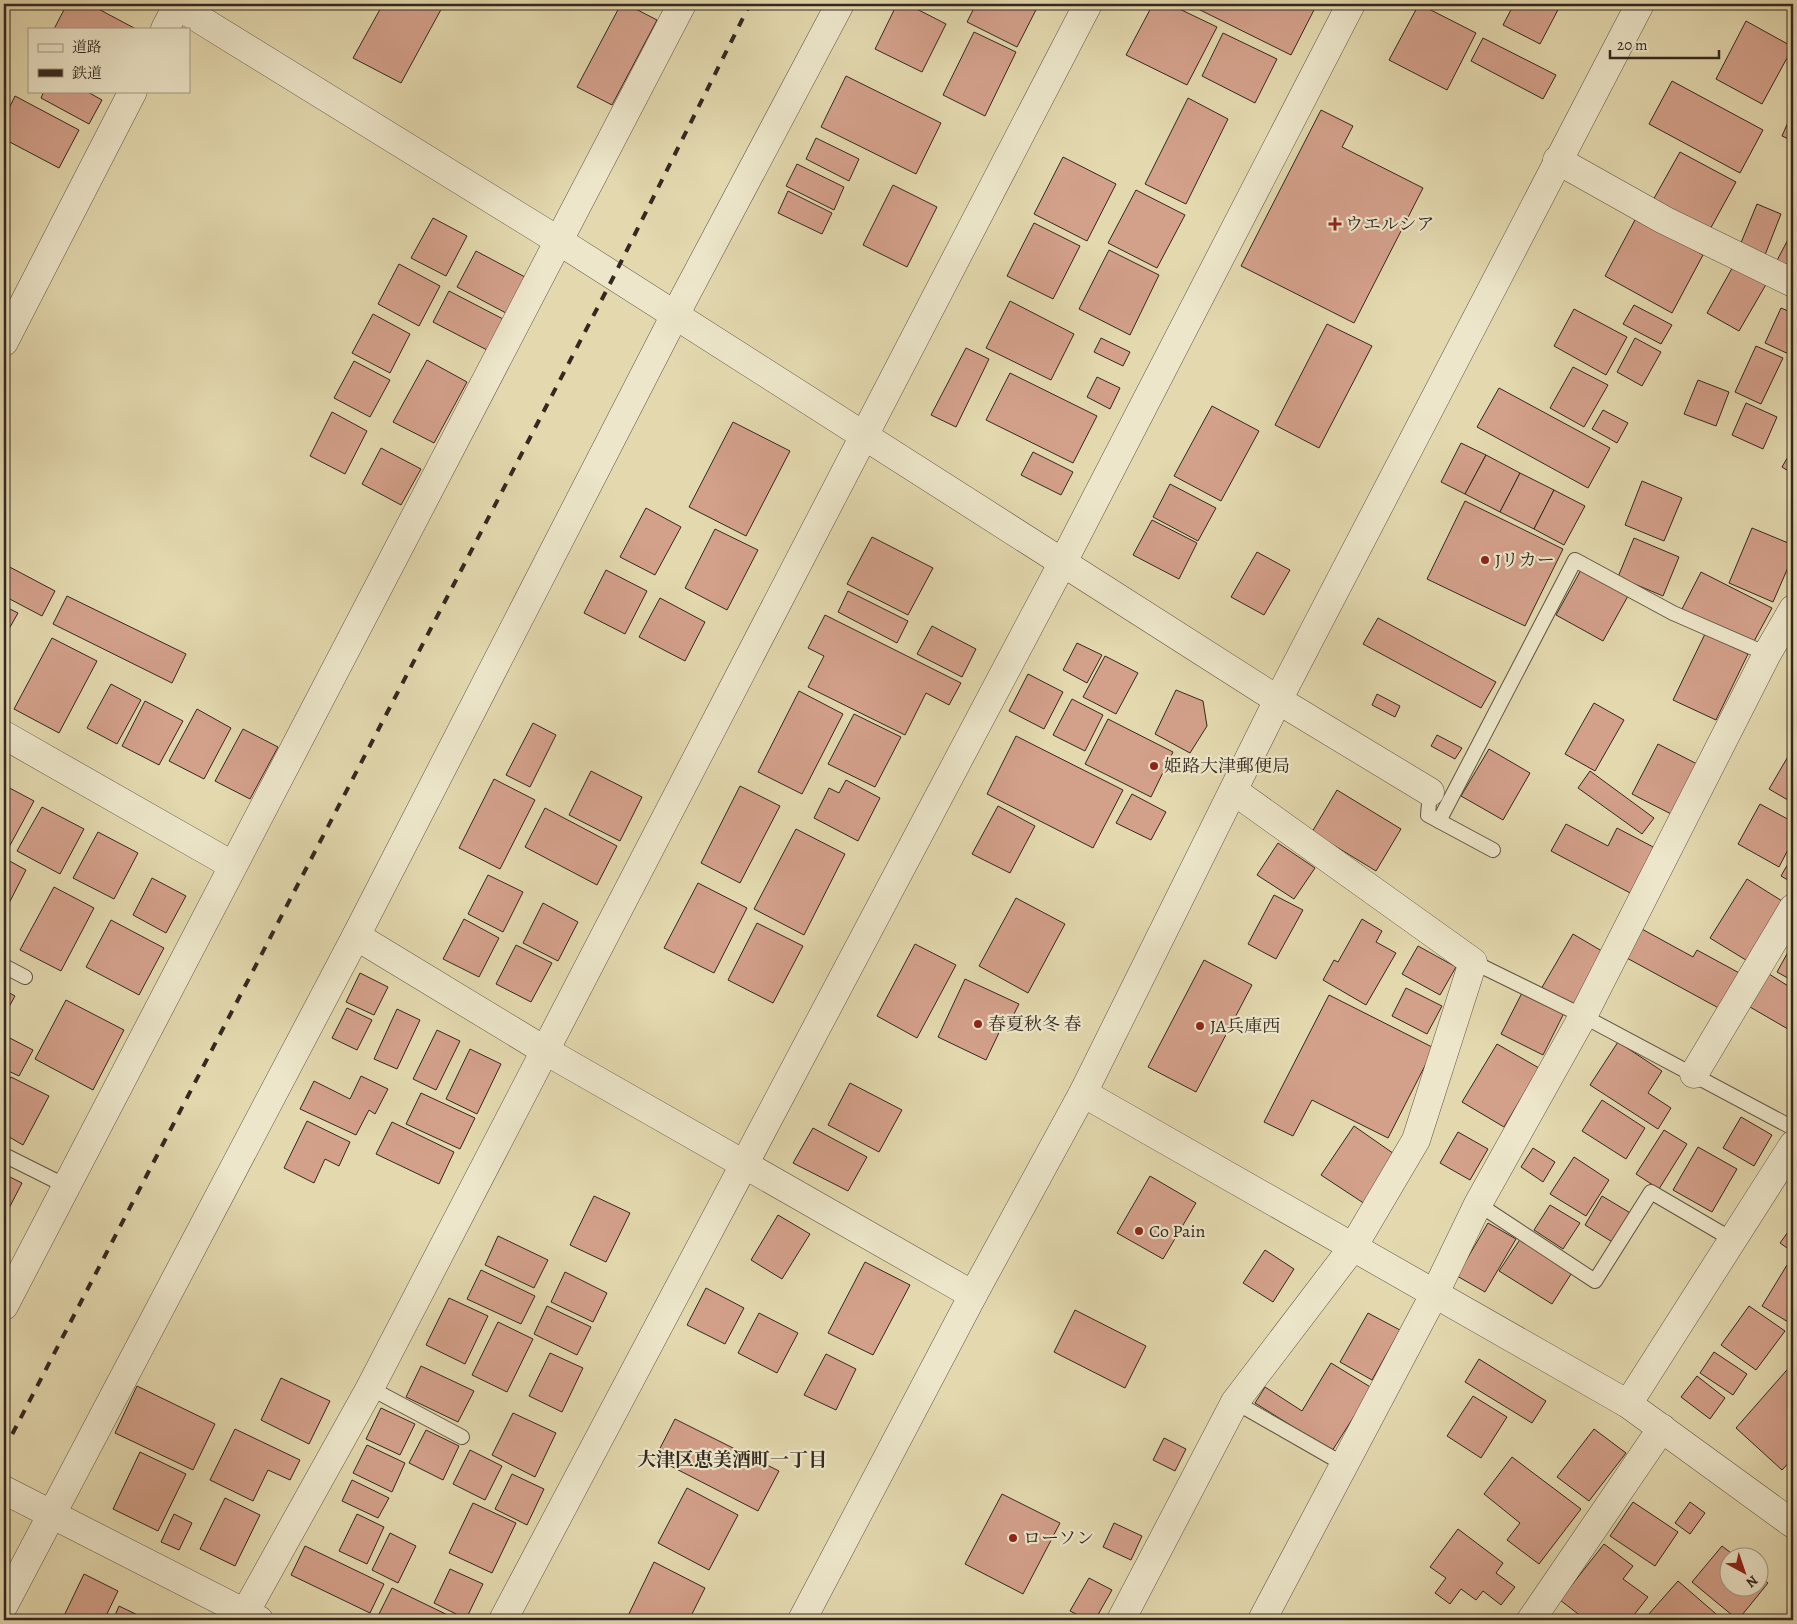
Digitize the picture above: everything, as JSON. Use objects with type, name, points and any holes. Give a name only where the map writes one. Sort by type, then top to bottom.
[{"type":"street","points":[[4,1306],[682,4]]},
{"type":"street","points":[[4,1605],[50,1513],[356,936],[675,315],[840,4]]},
{"type":"street","points":[[4,1490],[248,1618],[370,1388],[544,1050],[865,437],[1088,4]]},
{"type":"street","points":[[503,1620],[1063,562],[1351,4]]},
{"type":"street","points":[[802,1620],[973,1294],[1083,1093],[1278,700],[1557,160],[1640,4]]},
{"type":"street","points":[[174,10],[560,241],[1278,700],[1430,792]]},
{"type":"street","points":[[4,342],[132,92]]},
{"type":"street","points":[[1557,160],[1664,220],[1793,283]]},
{"type":"street","points":[[1262,1620],[1345,1465],[1478,1204],[1583,1016],[1767,654],[1793,609]]},
{"type":"street","points":[[4,735],[232,865]]},
{"type":"street","points":[[1121,1620],[1235,1402],[1353,1247],[1416,1140],[1474,962],[1234,791]]},
{"type":"street","points":[[1694,1074],[1793,908]]},
{"type":"street","points":[[356,936],[544,1050],[973,1294]]},
{"type":"street","points":[[1083,1093],[1628,1404],[1790,1515]]},
{"type":"street","points":[[1628,1404],[1793,1145]]},
{"type":"street","points":[[1531,1620],[1662,1428]]},
{"type":"lane","points":[[1439,821],[1574,560],[1673,613],[1767,654]]},
{"type":"lane","points":[[1430,792],[1428,815],[1493,850]]},
{"type":"lane","points":[[1474,962],[1583,1016],[1793,1128]]},
{"type":"lane","points":[[4,966],[25,977]]},
{"type":"lane","points":[[4,1155],[66,1186]]},
{"type":"lane","points":[[1478,1204],[1596,1280],[1651,1192],[1733,1240]]},
{"type":"lane","points":[[370,1388],[462,1437]]},
{"type":"lane","points":[[1235,1402],[1345,1465]]},
{"type":"building","points":[[67,4],[89,4],[134,28],[55,28]]},
{"type":"building","points":[[383,4],[444,4],[401,83],[353,58]]},
{"type":"building","points":[[621,4],[626,4],[657,20],[612,105],[577,87]]},
{"type":"building","points":[[897,4],[907,4],[946,24],[922,72],[875,49]]},
{"type":"building","points":[[976,4],[1039,4],[1017,47],[967,22]]},
{"type":"building","points":[[1153,4],[1169,4],[1217,27],[1187,85],[1126,55]]},
{"type":"building","points":[[1188,4],[1317,4],[1291,55]]},
{"type":"building","points":[[1419,4],[1476,33],[1447,90],[1389,60]]},
{"type":"building","points":[[1514,4],[1561,4],[1540,44],[1503,25]]},
{"type":"building","points":[[1746,21],[1793,47],[1762,104],[1716,79]]},
{"type":"building","points":[[974,32],[1016,52],[985,116],[943,95]]},
{"type":"building","points":[[1223,33],[1277,59],[1255,103],[1202,76]]},
{"type":"building","points":[[1483,38],[1556,75],[1543,99],[1471,61]]},
{"type":"building","points":[[846,76],[941,123],[916,174],[821,127]]},
{"type":"building","points":[[1672,81],[1763,130],[1740,173],[1649,124]]},
{"type":"building","points":[[44,92],[88,92],[102,100],[89,124],[41,98]]},
{"type":"building","points":[[15,96],[79,130],[59,168],[4,139],[4,119]]},
{"type":"building","points":[[1188,98],[1228,119],[1186,204],[1145,184]]},
{"type":"building","points":[[1321,110],[1353,126],[1342,147],[1423,188],[1354,323],[1241,266]]},
{"type":"building","points":[[1793,111],[1793,141],[1782,136]]},
{"type":"building","points":[[816,138],[859,159],[849,181],[806,159]]},
{"type":"building","points":[[1680,152],[1736,182],[1708,233],[1652,202]]},
{"type":"building","points":[[1063,157],[1116,184],[1087,241],[1034,214]]},
{"type":"building","points":[[797,164],[844,187],[834,210],[786,186]]},
{"type":"building","points":[[893,185],[937,207],[907,267],[863,245]]},
{"type":"building","points":[[1136,190],[1185,215],[1157,268],[1108,243]]},
{"type":"building","points":[[788,191],[832,213],[822,234],[778,213]]},
{"type":"building","points":[[1757,204],[1781,214],[1763,260],[1738,250]]},
{"type":"building","points":[[433,218],[467,236],[446,276],[411,258]]},
{"type":"building","points":[[1636,218],[1703,255],[1672,313],[1605,276]]},
{"type":"building","points":[[1034,223],[1080,246],[1053,299],[1007,276]]},
{"type":"building","points":[[1793,230],[1793,276],[1774,266]]},
{"type":"building","points":[[1109,250],[1159,275],[1130,335],[1079,309]]},
{"type":"building","points":[[476,251],[525,277],[506,313],[457,287]]},
{"type":"building","points":[[1735,263],[1768,281],[1739,331],[1707,313]]},
{"type":"building","points":[[399,264],[440,286],[419,326],[378,304]]},
{"type":"building","points":[[449,291],[503,319],[487,350],[433,322]]},
{"type":"building","points":[[1010,301],[1074,334],[1051,380],[986,348]]},
{"type":"building","points":[[1634,305],[1672,325],[1661,344],[1623,324]]},
{"type":"building","points":[[1781,308],[1793,313],[1793,356],[1765,343]]},
{"type":"building","points":[[1574,309],[1627,337],[1606,375],[1554,346]]},
{"type":"building","points":[[373,314],[410,334],[390,373],[352,353]]},
{"type":"building","points":[[1327,324],[1372,346],[1319,448],[1275,425]]},
{"type":"building","points":[[1101,338],[1130,352],[1123,366],[1094,352]]},
{"type":"building","points":[[1635,338],[1661,352],[1642,386],[1617,372]]},
{"type":"building","points":[[1756,346],[1783,358],[1761,404],[1735,392]]},
{"type":"building","points":[[966,348],[989,359],[956,427],[931,415]]},
{"type":"building","points":[[427,360],[467,382],[434,443],[393,422]]},
{"type":"building","points":[[354,361],[390,380],[370,417],[334,398]]},
{"type":"building","points":[[1573,367],[1608,385],[1584,427],[1550,408]]},
{"type":"building","points":[[1010,373],[1097,416],[1073,463],[986,420]]},
{"type":"building","points":[[1097,377],[1120,388],[1110,409],[1087,397]]},
{"type":"building","points":[[1698,380],[1729,392],[1716,426],[1684,414]]},
{"type":"building","points":[[1499,388],[1610,448],[1588,488],[1477,427]]},
{"type":"building","points":[[1746,403],[1777,417],[1763,449],[1732,435]]},
{"type":"building","points":[[1212,406],[1259,431],[1221,501],[1174,476]]},
{"type":"building","points":[[1603,410],[1628,423],[1617,443],[1592,429]]},
{"type":"building","points":[[332,412],[367,431],[345,474],[310,456]]},
{"type":"building","points":[[733,422],[790,451],[746,536],[689,507]]},
{"type":"building","points":[[1461,443],[1486,455],[1465,494],[1441,482]]},
{"type":"building","points":[[381,448],[421,469],[401,505],[362,484]]},
{"type":"building","points":[[1793,448],[1793,474],[1782,467]]},
{"type":"building","points":[[1033,452],[1073,472],[1061,495],[1021,475]]},
{"type":"building","points":[[1486,455],[1520,473],[1500,512],[1465,494]]},
{"type":"building","points":[[1520,473],[1554,490],[1534,529],[1500,512]]},
{"type":"building","points":[[1642,481],[1682,498],[1664,541],[1625,525]]},
{"type":"building","points":[[1170,484],[1216,508],[1198,541],[1153,517]]},
{"type":"building","points":[[1554,490],[1585,506],[1564,545],[1534,529]]},
{"type":"building","points":[[1465,501],[1563,549],[1525,626],[1427,579]]},
{"type":"building","points":[[646,508],[681,527],[655,575],[620,557]]},
{"type":"building","points":[[1152,520],[1197,543],[1179,579],[1133,555]]},
{"type":"building","points":[[1752,528],[1793,545],[1793,556],[1773,602],[1729,583]]},
{"type":"building","points":[[715,529],[758,550],[727,610],[685,588]]},
{"type":"building","points":[[872,537],[933,568],[908,615],[847,584]]},
{"type":"building","points":[[1634,538],[1679,557],[1663,596],[1618,577]]},
{"type":"building","points":[[1257,552],[1290,570],[1264,615],[1231,597]]},
{"type":"building","points":[[4,564],[55,591],[42,616],[4,596]]},
{"type":"building","points":[[606,570],[647,591],[625,634],[584,613]]},
{"type":"building","points":[[1581,570],[1628,596],[1603,641],[1556,615]]},
{"type":"building","points":[[1701,572],[1772,608],[1752,645],[1682,609]]},
{"type":"building","points":[[848,591],[908,621],[897,643],[838,612]]},
{"type":"building","points":[[67,596],[186,654],[172,683],[53,624]]},
{"type":"building","points":[[660,598],[705,622],[685,661],[639,637]]},
{"type":"building","points":[[4,606],[18,613],[5,636],[4,635]]},
{"type":"building","points":[[825,615],[961,683],[949,705],[926,693],[905,735],[808,687],[824,656],[808,648]]},
{"type":"building","points":[[1378,618],[1496,682],[1481,708],[1363,644]]},
{"type":"building","points":[[932,626],[976,649],[962,677],[917,654]]},
{"type":"building","points":[[1705,634],[1748,654],[1716,720],[1673,700]]},
{"type":"building","points":[[52,638],[97,661],[59,733],[14,709]]},
{"type":"building","points":[[1077,643],[1102,655],[1087,683],[1063,670]]},
{"type":"building","points":[[1105,656],[1138,673],[1116,714],[1083,697]]},
{"type":"building","points":[[1028,674],[1063,692],[1044,729],[1009,711]]},
{"type":"building","points":[[111,684],[141,700],[117,744],[87,728]]},
{"type":"building","points":[[1176,690],[1203,701],[1207,726],[1190,753],[1155,734]]},
{"type":"building","points":[[799,691],[843,714],[802,794],[758,772]]},
{"type":"building","points":[[1377,694],[1400,706],[1395,717],[1372,705]]},
{"type":"building","points":[[1072,699],[1103,715],[1085,751],[1053,735]]},
{"type":"building","points":[[145,701],[183,721],[159,765],[122,746]]},
{"type":"building","points":[[1594,703],[1624,720],[1595,771],[1565,754]]},
{"type":"building","points":[[197,709],[231,728],[204,779],[169,761]]},
{"type":"building","points":[[854,714],[901,737],[875,787],[828,764]]},
{"type":"building","points":[[1108,719],[1173,752],[1151,797],[1085,764]]},
{"type":"building","points":[[533,723],[556,735],[530,787],[506,775]]},
{"type":"building","points":[[243,729],[278,747],[250,799],[215,781]]},
{"type":"building","points":[[1437,735],[1462,748],[1455,759],[1431,746]]},
{"type":"building","points":[[1016,736],[1123,790],[1093,848],[987,794]]},
{"type":"building","points":[[1658,744],[1701,766],[1675,816],[1632,794]]},
{"type":"building","points":[[1793,748],[1793,803],[1769,789]]},
{"type":"building","points":[[1489,749],[1530,773],[1503,820],[1461,796]]},
{"type":"building","points":[[591,771],[642,797],[620,841],[569,815]]},
{"type":"building","points":[[1590,771],[1654,818],[1642,834],[1578,788]]},
{"type":"building","points":[[494,779],[535,800],[500,869],[459,848]]},
{"type":"building","points":[[846,780],[880,798],[858,841],[814,818],[829,788],[839,793]]},
{"type":"building","points":[[4,785],[34,801],[8,849],[4,847]]},
{"type":"building","points":[[740,786],[780,806],[740,883],[701,863]]},
{"type":"building","points":[[1337,790],[1401,829],[1376,871],[1312,832]]},
{"type":"building","points":[[1132,794],[1166,812],[1151,840],[1116,823]]},
{"type":"building","points":[[1760,804],[1793,822],[1793,840],[1779,867],[1738,844]]},
{"type":"building","points":[[998,806],[1035,826],[1010,873],[972,854]]},
{"type":"building","points":[[42,807],[84,829],[60,874],[17,851]]},
{"type":"building","points":[[545,808],[617,846],[597,885],[525,847]]},
{"type":"building","points":[[1566,824],[1608,846],[1617,828],[1657,849],[1634,895],[1551,851]]},
{"type":"building","points":[[796,829],[845,854],[804,935],[754,909]]},
{"type":"building","points":[[98,832],[138,853],[114,899],[73,878]]},
{"type":"building","points":[[1278,843],[1315,868],[1294,899],[1257,875]]},
{"type":"building","points":[[1793,855],[1793,883],[1781,876]]},
{"type":"building","points":[[4,858],[26,870],[4,913]]},
{"type":"building","points":[[488,875],[523,892],[503,932],[468,914]]},
{"type":"building","points":[[152,878],[186,896],[166,933],[133,915]]},
{"type":"building","points":[[1747,879],[1790,906],[1754,965],[1710,938]]},
{"type":"building","points":[[698,883],[747,908],[714,973],[664,948]]},
{"type":"building","points":[[54,887],[94,908],[61,971],[20,950]]},
{"type":"building","points":[[1274,895],[1303,910],[1276,959],[1248,944]]},
{"type":"building","points":[[1016,898],[1065,924],[1028,993],[979,966]]},
{"type":"building","points":[[543,903],[578,922],[558,961],[523,943]]},
{"type":"building","points":[[464,919],[499,938],[479,977],[443,959]]},
{"type":"building","points":[[1362,919],[1382,931],[1376,942],[1396,953],[1366,1005],[1323,980],[1334,960],[1338,962]]},
{"type":"building","points":[[111,920],[164,948],[139,995],[86,967]]},
{"type":"building","points":[[757,923],[803,946],[773,1003],[728,980]]},
{"type":"building","points":[[1640,928],[1693,957],[1697,950],[1743,975],[1724,1011],[1625,957]]},
{"type":"building","points":[[1573,934],[1607,954],[1575,1008],[1541,989]]},
{"type":"building","points":[[1793,943],[1793,981],[1777,972]]},
{"type":"building","points":[[915,944],[956,965],[917,1038],[877,1016]]},
{"type":"building","points":[[516,945],[552,963],[531,1002],[496,984]]},
{"type":"building","points":[[1418,946],[1456,967],[1440,995],[1402,974]]},
{"type":"building","name":"JA兵庫西","points":[[1204,960],[1252,985],[1196,1092],[1148,1067]]},
{"type":"building","points":[[360,973],[388,987],[374,1015],[346,1002]]},
{"type":"building","points":[[1769,974],[1793,989],[1793,1032],[1750,1007]]},
{"type":"building","points":[[965,979],[1019,1004],[1011,1020],[1006,1018],[986,1060],[938,1037]]},
{"type":"building","points":[[1406,988],[1442,1006],[1427,1034],[1392,1016]]},
{"type":"building","points":[[4,990],[15,996],[4,1016]]},
{"type":"building","points":[[1523,991],[1565,1011],[1543,1055],[1501,1034]]},
{"type":"building","points":[[1329,995],[1434,1048],[1388,1138],[1312,1100],[1293,1136],[1264,1122]]},
{"type":"building","points":[[66,1000],[124,1030],[93,1090],[35,1059]]},
{"type":"building","points":[[347,1008],[372,1020],[357,1050],[332,1038]]},
{"type":"building","points":[[397,1009],[420,1020],[397,1069],[374,1059]]},
{"type":"building","points":[[437,1030],[460,1041],[436,1090],[413,1079]]},
{"type":"building","points":[[4,1035],[33,1050],[19,1076],[4,1069]]},
{"type":"building","points":[[1618,1042],[1662,1071],[1648,1093],[1671,1108],[1658,1129],[1590,1085]]},
{"type":"building","points":[[1497,1044],[1539,1068],[1504,1127],[1462,1102]]},
{"type":"building","points":[[470,1049],[501,1064],[477,1114],[446,1099]]},
{"type":"building","points":[[361,1076],[388,1089],[375,1114],[369,1110],[356,1135],[300,1109],[314,1081],[350,1099]]},
{"type":"building","points":[[11,1077],[49,1096],[23,1145],[4,1134],[4,1091]]},
{"type":"building","points":[[850,1083],[902,1110],[879,1152],[828,1125]]},
{"type":"building","points":[[421,1093],[475,1118],[460,1149],[406,1124]]},
{"type":"building","points":[[1602,1100],[1645,1128],[1626,1159],[1582,1131]]},
{"type":"building","points":[[1741,1117],[1772,1135],[1754,1166],[1723,1148]]},
{"type":"building","points":[[307,1121],[350,1142],[339,1166],[325,1159],[314,1183],[284,1168]]},
{"type":"building","points":[[392,1122],[454,1152],[439,1184],[376,1154]]},
{"type":"building","points":[[1354,1126],[1397,1156],[1365,1204],[1321,1175]]},
{"type":"building","points":[[813,1128],[867,1157],[848,1191],[793,1163]]},
{"type":"building","points":[[1664,1130],[1687,1144],[1659,1189],[1636,1174]]},
{"type":"building","points":[[1458,1132],[1488,1149],[1470,1180],[1440,1163]]},
{"type":"building","points":[[1698,1147],[1737,1169],[1712,1212],[1673,1190]]},
{"type":"building","points":[[1533,1148],[1555,1162],[1543,1182],[1521,1167]]},
{"type":"building","points":[[1574,1157],[1609,1180],[1586,1216],[1550,1194]]},
{"type":"building","points":[[4,1174],[22,1183],[4,1218]]},
{"type":"building","points":[[1150,1176],[1196,1203],[1163,1259],[1117,1233]]},
{"type":"building","points":[[594,1196],[630,1213],[606,1262],[570,1245]]},
{"type":"building","points":[[1602,1196],[1632,1214],[1614,1243],[1585,1225]]},
{"type":"building","points":[[1550,1205],[1580,1223],[1563,1249],[1534,1230]]},
{"type":"building","points":[[778,1215],[810,1234],[782,1279],[751,1260]]},
{"type":"building","points":[[1488,1223],[1516,1239],[1485,1292],[1457,1276]]},
{"type":"building","points":[[1793,1225],[1793,1252],[1780,1243]]},
{"type":"building","points":[[498,1236],[548,1260],[534,1288],[485,1265]]},
{"type":"building","points":[[1521,1238],[1573,1271],[1552,1304],[1499,1271]]},
{"type":"building","points":[[1265,1250],[1294,1269],[1273,1302],[1243,1283]]},
{"type":"building","points":[[865,1262],[910,1285],[873,1355],[828,1333]]},
{"type":"building","points":[[1787,1265],[1793,1268],[1793,1325],[1762,1306]]},
{"type":"building","points":[[481,1270],[535,1296],[521,1324],[467,1299]]},
{"type":"building","points":[[565,1272],[607,1293],[593,1322],[551,1302]]},
{"type":"building","points":[[706,1288],[744,1308],[725,1344],[687,1325]]},
{"type":"building","points":[[449,1298],[488,1316],[465,1364],[426,1345]]},
{"type":"building","points":[[547,1306],[591,1327],[577,1355],[534,1334]]},
{"type":"building","points":[[1749,1306],[1785,1331],[1756,1370],[1721,1345]]},
{"type":"building","points":[[1075,1310],[1146,1346],[1125,1388],[1054,1352]]},
{"type":"building","points":[[759,1313],[798,1333],[777,1373],[738,1353]]},
{"type":"building","points":[[1368,1313],[1400,1330],[1372,1380],[1340,1362]]},
{"type":"building","points":[[498,1322],[533,1339],[507,1392],[472,1375]]},
{"type":"building","points":[[1714,1352],[1747,1374],[1733,1395],[1700,1373]]},
{"type":"building","points":[[550,1353],[583,1368],[562,1412],[529,1396]]},
{"type":"building","points":[[826,1354],[856,1369],[836,1410],[804,1395]]},
{"type":"building","points":[[1479,1359],[1546,1401],[1532,1423],[1465,1382]]},
{"type":"building","points":[[1331,1363],[1372,1388],[1332,1451],[1255,1403],[1265,1387],[1302,1411]]},
{"type":"building","points":[[1793,1363],[1793,1458],[1782,1470],[1736,1428]]},
{"type":"building","points":[[421,1366],[474,1391],[458,1422],[406,1397]]},
{"type":"building","points":[[1697,1376],[1725,1398],[1710,1419],[1681,1397]]},
{"type":"building","points":[[281,1378],[330,1401],[309,1444],[261,1420]]},
{"type":"building","points":[[137,1386],[215,1424],[193,1470],[115,1433]]},
{"type":"building","points":[[1473,1396],[1507,1417],[1481,1458],[1447,1436]]},
{"type":"building","points":[[381,1408],[415,1424],[400,1455],[366,1439]]},
{"type":"building","points":[[513,1413],[556,1433],[535,1477],[492,1455]]},
{"type":"building","points":[[675,1419],[779,1471],[758,1511],[655,1458]]},
{"type":"building","points":[[235,1429],[300,1460],[290,1480],[268,1470],[253,1501],[210,1480]]},
{"type":"building","points":[[1594,1429],[1626,1453],[1589,1501],[1557,1477]]},
{"type":"building","points":[[426,1430],[459,1446],[443,1480],[409,1463]]},
{"type":"building","points":[[1164,1438],[1186,1449],[1175,1471],[1153,1460]]},
{"type":"building","points":[[367,1445],[405,1463],[392,1492],[353,1473]]},
{"type":"building","points":[[470,1450],[502,1466],[485,1500],[453,1484]]},
{"type":"building","points":[[140,1452],[186,1474],[158,1531],[113,1509]]},
{"type":"building","points":[[1512,1457],[1581,1509],[1539,1564],[1507,1540],[1520,1523],[1484,1494]]},
{"type":"building","points":[[512,1474],[544,1489],[527,1525],[495,1509]]},
{"type":"building","points":[[352,1480],[389,1498],[378,1518],[342,1501]]},
{"type":"building","points":[[687,1488],[738,1515],[709,1570],[658,1543]]},
{"type":"building","points":[[1002,1494],[1060,1523],[1023,1594],[965,1564]]},
{"type":"building","points":[[225,1498],[260,1515],[235,1566],[200,1549]]},
{"type":"building","points":[[1633,1502],[1678,1532],[1655,1566],[1610,1536]]},
{"type":"building","points":[[1690,1502],[1705,1513],[1690,1534],[1675,1523]]},
{"type":"building","points":[[473,1503],[516,1523],[492,1573],[449,1553]]},
{"type":"building","points":[[174,1514],[192,1523],[179,1550],[161,1542]]},
{"type":"building","points":[[357,1514],[384,1527],[367,1564],[339,1551]]},
{"type":"building","points":[[1114,1523],[1142,1536],[1131,1560],[1103,1547]]},
{"type":"building","points":[[1458,1529],[1503,1563],[1496,1573],[1515,1587],[1501,1605],[1483,1591],[1476,1600],[1461,1589],[1450,1604],[1435,1593],[1446,1578],[1430,1567]]},
{"type":"building","points":[[390,1533],[416,1546],[398,1583],[372,1570]]},
{"type":"building","points":[[1604,1544],[1633,1566],[1623,1579],[1648,1597],[1630,1620],[1586,1620],[1560,1600]]},
{"type":"building","points":[[305,1546],[384,1584],[370,1613],[291,1575]]},
{"type":"building","points":[[1720,1548],[1720,1596],[1757,1596],[1738,1620],[1692,1582]]},
{"type":"building","points":[[654,1562],[705,1588],[689,1620],[626,1620]]},
{"type":"building","points":[[450,1569],[483,1584],[466,1619],[434,1603]]},
{"type":"building","points":[[84,1574],[118,1591],[104,1620],[62,1620]]},
{"type":"building","points":[[1089,1578],[1112,1590],[1095,1620],[1088,1620],[1070,1611]]},
{"type":"building","points":[[1678,1581],[1723,1620],[1654,1620],[1648,1615]]},
{"type":"building","points":[[392,1588],[458,1620],[376,1620]]},
{"type":"building","points":[[119,1606],[148,1620],[113,1620]]},
{"type":"railway","points":[[4,1450],[614,276],[750,4]]},
{"type":"place","name":"ウエルシア","points":[[1335,224]]},
{"type":"place","name":"Jリカー","points":[[1485,560]]},
{"type":"place","name":"姫路大津郵便局","points":[[1154,766]]},
{"type":"place","name":"春夏秋冬 春","points":[[978,1024]]},
{"type":"place","name":"JA兵庫西","points":[[1200,1026]]},
{"type":"place","name":"Co Pain","points":[[1139,1231]]},
{"type":"place","name":"ローソン","points":[[1013,1538]]},
{"type":"district","name":"大津区恵美酒町一丁目","points":[[732,1460]]}]
